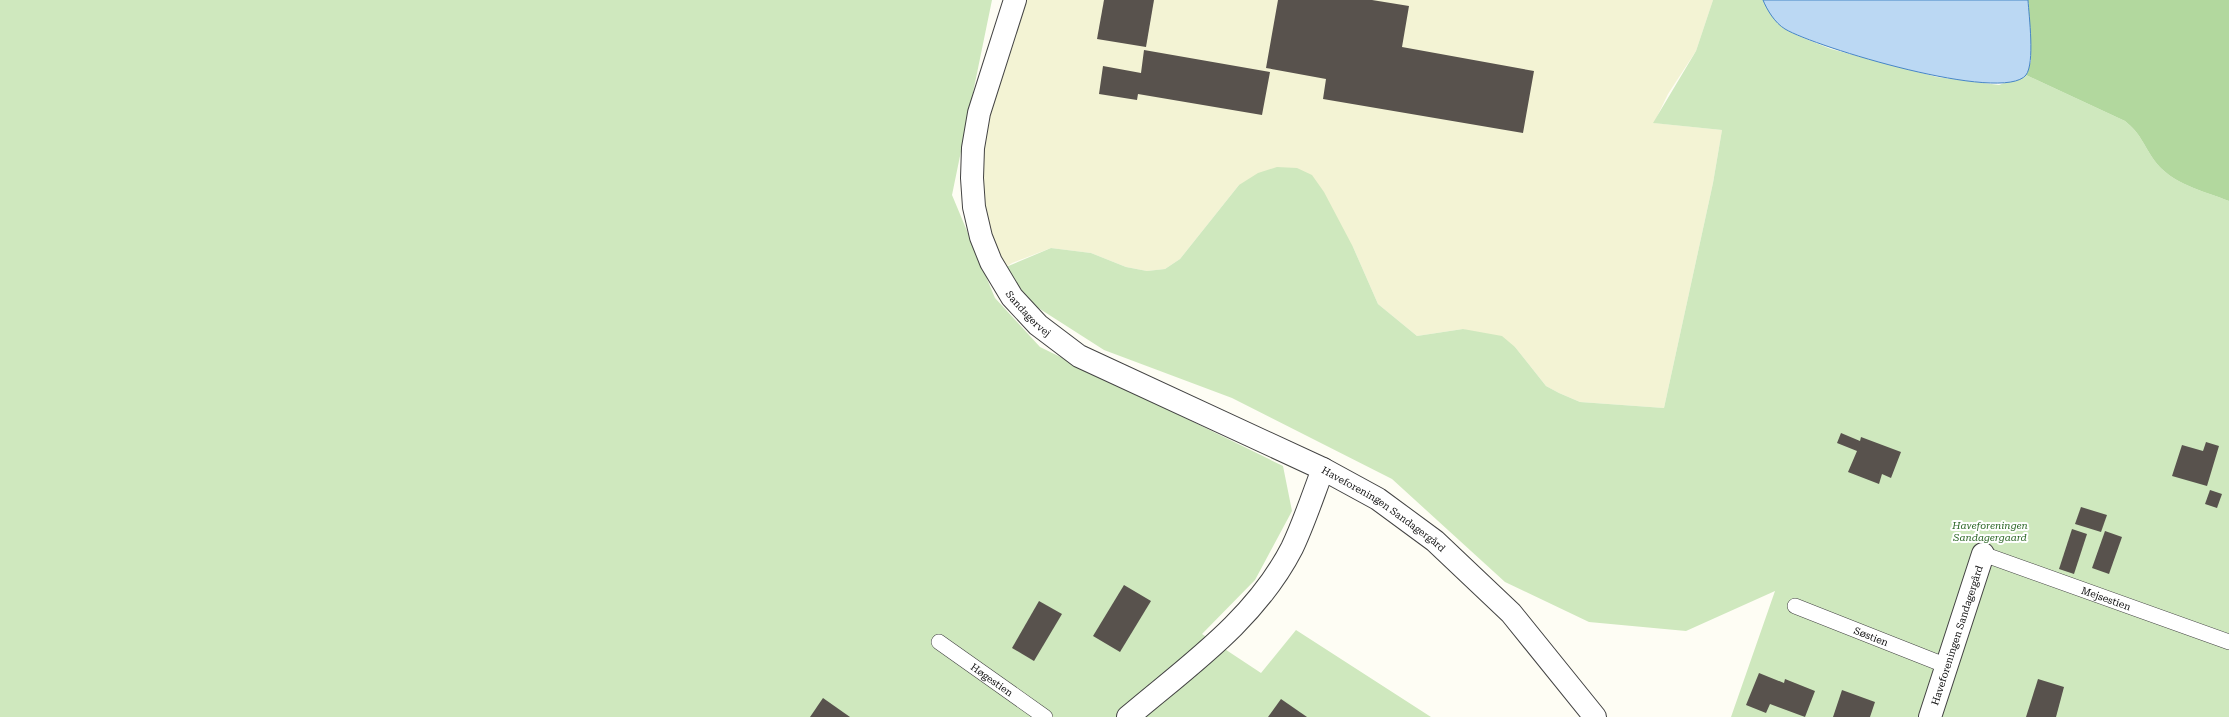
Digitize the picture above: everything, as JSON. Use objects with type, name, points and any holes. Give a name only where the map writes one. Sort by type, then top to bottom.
[{"type":"street","name":"Sandagervej","points":[[1015,0],[979,113],[973,148],[972,178],[974,207],[981,237],[991,262],[1012,297],[1038,324],[1079,356],[1323,469]]},
{"type":"street","name":"Haveforeningen Sandagergård","points":[[1129,717],[1221,639],[1250,610],[1275,576],[1292,548],[1323,469],[1378,499],[1435,541],[1511,613],[1595,717]]},
{"type":"street","name":"Haveforeningen Sandagergård","points":[[1930,717],[1983,554]]},
{"type":"lane","name":"Mejsestien","points":[[1983,554],[2229,642]]},
{"type":"lane","name":"Søstien","points":[[1795,606],[1947,666]]},
{"type":"lane","name":"Høgestien","points":[[939,642],[1046,717]]},
{"type":"green space","points":[[0,0],[992,0],[952,195],[995,298],[1040,347],[1283,466],[1292,511],[1255,580],[1202,634],[1261,673],[1296,630],[1431,717],[0,717]]},
{"type":"green space","points":[[1022,0],[1713,0],[1696,51],[1668,94],[1654,123],[1722,130],[1713,183],[1664,408],[1580,402],[1546,386],[1515,347],[1463,329],[1417,336],[1378,304],[1353,247],[1239,185],[1180,259],[1165,269],[1147,271],[1126,267],[1091,253],[1051,248],[1012,263],[1006,267],[997,248],[987,234],[980,149]]},
{"type":"green space","name":"Haveforeningen Sandagergaard","points":[[1713,0],[1763,0],[1772,16],[1783,28],[1801,37],[1831,49],[1937,77],[1999,85],[2026,75],[2125,121],[2138,135],[2154,160],[2169,175],[2188,186],[2229,201],[2229,717],[1731,717],[1775,591],[1686,631],[1589,622],[1505,582],[1392,479],[1232,398],[1104,350],[1029,302],[1006,267],[1051,248],[1091,253],[1126,267],[1147,271],[1165,269],[1180,259],[1239,185],[1258,173],[1277,167],[1297,168],[1312,175],[1324,192],[1353,247],[1378,304],[1417,336],[1463,329],[1502,336],[1515,347],[1546,386],[1559,393],[1580,402],[1664,408],[1713,183],[1722,130],[1653,123],[1696,51]]},
{"type":"green space","points":[[2028,0],[2229,0],[2229,201],[2188,186],[2169,175],[2154,160],[2138,135],[2125,121],[2026,75],[2031,61]]},
{"type":"water","points":[[1763,0],[2028,0],[2031,39],[2029,69],[2026,75],[2010,82],[1983,83],[1908,70],[1832,48],[1785,29],[1772,16]]},
{"type":"building","points":[[1104,0],[1154,0],[1146,47],[1097,39]]},
{"type":"building","points":[[1278,0],[1372,0],[1409,6],[1402,47],[1534,71],[1523,133],[1323,99],[1326,79],[1266,68]]},
{"type":"building","points":[[1144,50],[1270,72],[1262,115],[1138,94],[1137,100],[1099,94],[1103,66],[1141,73]]},
{"type":"building","points":[[1841,433],[1860,441],[1861,437],[1901,452],[1891,478],[1882,474],[1879,484],[1848,472],[1857,451],[1837,443]]},
{"type":"building","points":[[2206,442],[2219,446],[2207,486],[2172,476],[2182,445],[2203,451]]},
{"type":"building","points":[[2210,490],[2222,494],[2217,508],[2205,504]]},
{"type":"building","points":[[2081,507],[2107,515],[2101,532],[2075,524]]},
{"type":"building","points":[[2072,529],[2087,534],[2074,574],[2059,569]]},
{"type":"building","points":[[2105,531],[2122,537],[2109,574],[2092,568]]},
{"type":"building","points":[[1124,585],[1151,601],[1120,652],[1093,636]]},
{"type":"building","points":[[1039,601],[1062,614],[1034,661],[1012,648]]},
{"type":"building","points":[[1759,673],[1784,683],[1785,679],[1815,691],[1805,717],[1770,704],[1766,713],[1746,705]]},
{"type":"building","points":[[2038,679],[2064,687],[2056,717],[2026,717]]},
{"type":"building","points":[[1842,690],[1875,702],[1870,717],[1833,717]]},
{"type":"building","points":[[823,698],[850,717],[810,717]]},
{"type":"building","points":[[1281,699],[1307,717],[1268,717]]}]
